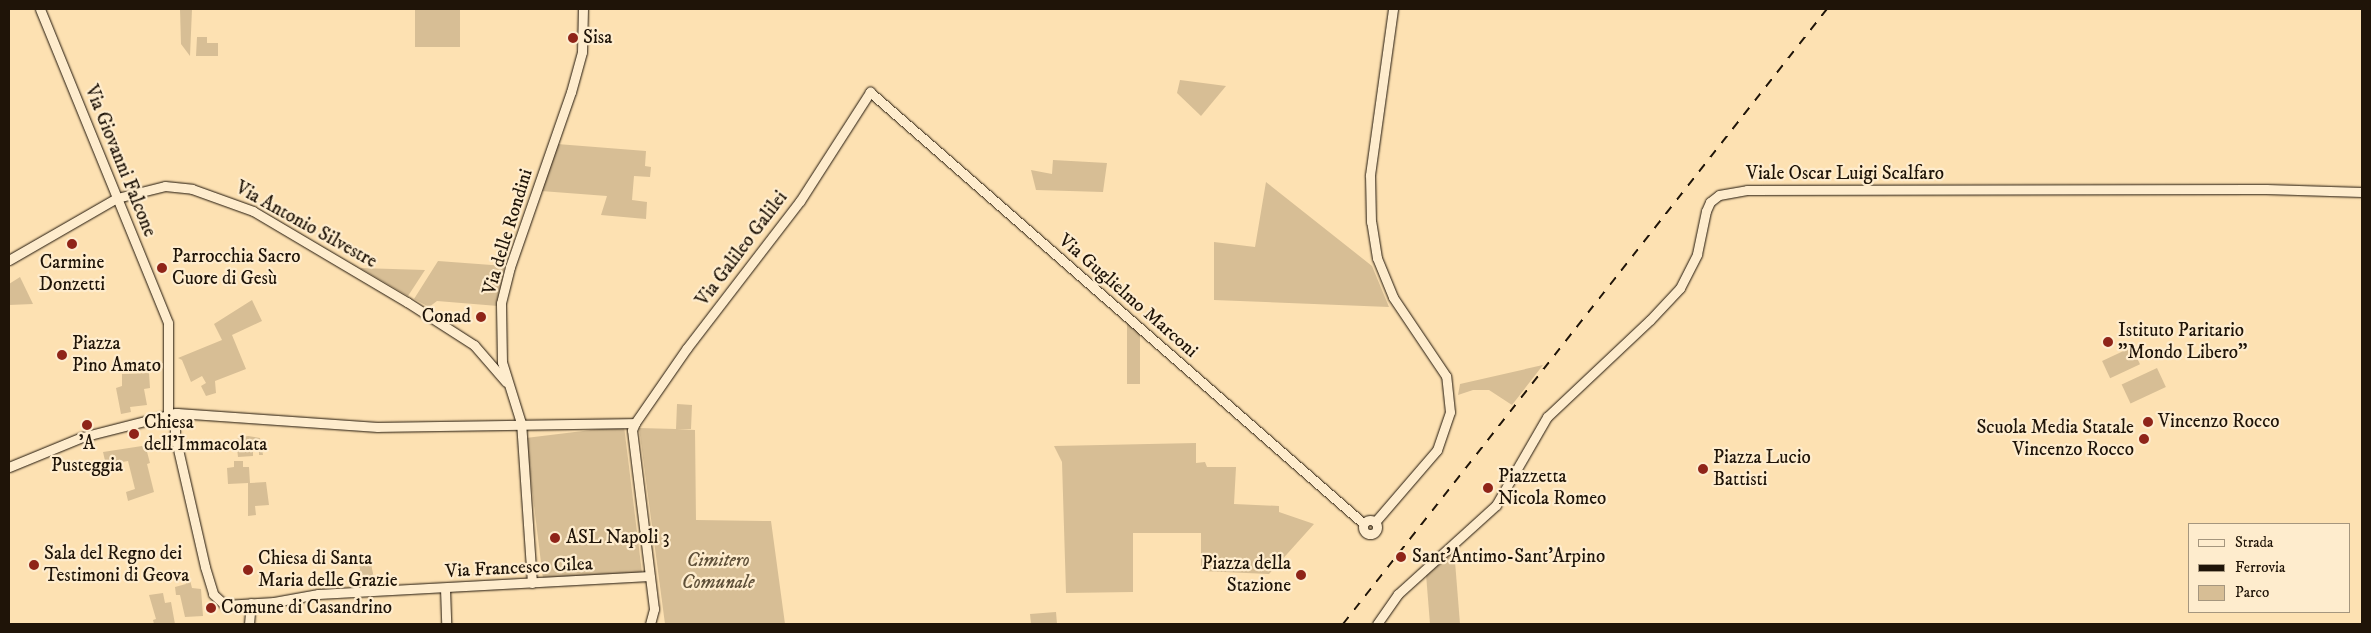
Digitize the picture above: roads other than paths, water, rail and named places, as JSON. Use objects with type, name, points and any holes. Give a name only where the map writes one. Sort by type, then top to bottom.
[{"type":"street","name":"Via Giovanni Falcone","points":[[40,9],[168,329],[170,414]]},
{"type":"street","name":"Via delle Rondini","points":[[532,584],[521,423],[502,362],[501,303],[510,268],[582,52],[584,9]]},
{"type":"street","name":"Via Guglielmo Marconi","points":[[870,92],[1364,524],[1369,520],[1375,522],[1437,450],[1450,412],[1446,376],[1393,297],[1377,258],[1371,222],[1370,175],[1392,9]]},
{"type":"street","name":"Via Galileo Galilei","points":[[631,423],[800,201],[870,92]]},
{"type":"street","name":"Via Antonio Silvestre","points":[[9,260],[117,198],[156,187],[185,188],[221,197],[253,211],[408,302],[474,345],[508,384]]},
{"type":"street","name":"Viale Oscar Luigi Scalfaro","points":[[1377,624],[1398,594],[1496,505],[1547,417],[1650,320],[1680,288],[1697,254],[1710,202],[1719,195],[1747,190],[2266,188],[2362,192]]},
{"type":"street","points":[[170,414],[205,568],[213,594],[225,605],[232,605],[250,614]]},
{"type":"street","points":[[9,467],[47,448],[170,414],[378,427],[521,423],[631,423],[648,576],[654,609],[650,624]]},
{"type":"street","points":[[645,624],[649,608],[648,576]]},
{"type":"street","name":"Via Francesco Cilea","points":[[232,605],[318,594],[532,584],[648,576]]},
{"type":"street","points":[[444,588],[446,624]]},
{"type":"street","points":[[249,624],[251,603]]},
{"type":"railway","points":[[1343,624],[1827,9]]},
{"type":"place","name":"Sisa","points":[[573,38]]},
{"type":"place","name":"Carmine Donzetti","points":[[72,244]]},
{"type":"place","name":"Parrocchia Sacro Cuore di Gesù","points":[[162,268]]},
{"type":"place","name":"Conad","points":[[481,317]]},
{"type":"place","name":"Istituto Paritario \"Mondo Libero\"","points":[[2108,342]]},
{"type":"place","name":"Piazza Pino Amato","points":[[62,355]]},
{"type":"place","name":"Vincenzo Rocco","points":[[2148,422]]},
{"type":"place","name":"'A Pusteggia","points":[[87,425]]},
{"type":"place","name":"Chiesa dell'Immacolata","points":[[134,434]]},
{"type":"place","name":"Scuola Media Statale Vincenzo Rocco","points":[[2144,439]]},
{"type":"place","name":"Piazza Lucio Battisti","points":[[1703,469]]},
{"type":"place","name":"Piazzetta Nicola Romeo","points":[[1488,488]]},
{"type":"place","name":"ASL Napoli 3","points":[[555,538]]},
{"type":"place","name":"Sant'Antimo-Sant'Arpino","points":[[1401,557]]},
{"type":"place","name":"Sala del Regno dei Testimoni di Geova","points":[[34,565]]},
{"type":"place","name":"Chiesa di Santa Maria delle Grazie","points":[[248,570]]},
{"type":"place","name":"Piazza della Stazione","points":[[1301,575]]},
{"type":"place","name":"Comune di Casandrino","points":[[211,608]]},
{"type":"park label","name":"Cimitero Comunale","points":[[718,572]]}]
